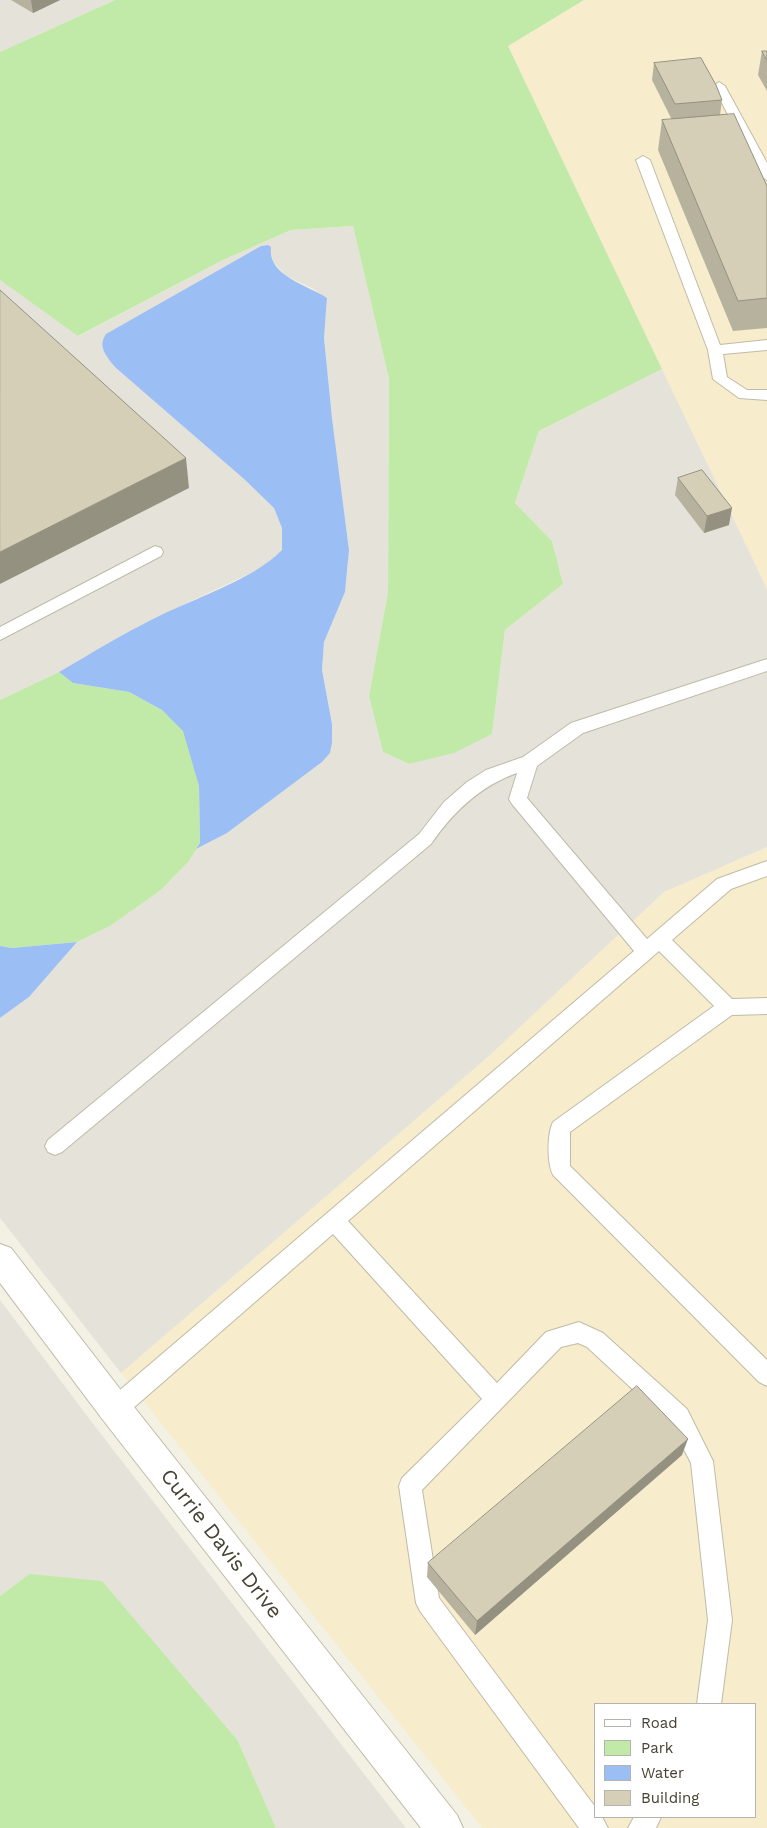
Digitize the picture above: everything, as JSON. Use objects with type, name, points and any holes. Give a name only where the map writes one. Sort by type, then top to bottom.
[{"type":"street","name":"Currie Davis Drive","points":[[0,1258],[115,1409],[444,1828]]},
{"type":"lane","points":[[719,86],[767,176]]},
{"type":"lane","points":[[643,160],[715,350],[720,379],[744,395],[767,395]]},
{"type":"lane","points":[[715,350],[767,345]]},
{"type":"lane","points":[[0,634],[155,552]]},
{"type":"lane","points":[[55,1146],[425,839],[441,815],[483,780],[529,762],[577,728],[767,665]]},
{"type":"lane","points":[[529,762],[518,799],[653,946],[728,1007]]},
{"type":"lane","points":[[115,1409],[724,884],[767,868]]},
{"type":"lane","points":[[767,1006],[728,1007],[560,1128],[560,1169],[767,1375]]},
{"type":"lane","points":[[334,1220],[497,1399]]},
{"type":"lane","points":[[595,1828],[428,1603],[410,1486],[554,1339],[579,1332],[595,1340],[679,1417],[702,1461],[707,1490],[712,1562],[720,1620],[710,1703]]},
{"type":"shaded area","points":[[0,0],[115,0],[0,52]]},
{"type":"shaded area","points":[[584,0],[767,0],[767,589],[507,46]]},
{"type":"shaded area","points":[[353,226],[389,379],[388,592],[369,696],[383,752],[409,764],[492,734],[505,630],[563,584],[552,541],[515,503],[539,431],[662,369],[767,589],[767,847],[664,892],[489,1056],[121,1373],[0,1218],[0,1018],[29,997],[77,942],[110,926],[161,890],[189,861],[196,849],[227,833],[322,762],[330,753],[332,724],[322,670],[324,642],[345,592],[349,550],[324,338],[327,299],[312,288],[286,276],[274,263],[268,245],[261,246],[107,334],[103,339],[116,368],[244,479],[274,508],[282,528],[282,550],[271,561],[255,571],[153,619],[59,672],[0,700],[0,280],[79,336],[223,260],[291,230]]},
{"type":"shaded area","points":[[767,847],[767,1828],[482,1828],[121,1373],[489,1056],[664,892]]},
{"type":"shaded area","points":[[0,1300],[94,1425],[406,1828],[276,1828],[238,1741],[29,1574],[0,1596]]},
{"type":"green space","points":[[115,0],[584,0],[508,46],[662,369],[539,431],[515,503],[552,541],[563,584],[505,630],[492,734],[454,753],[409,764],[383,752],[369,696],[388,592],[389,379],[353,226],[291,230],[223,260],[78,336],[0,280],[0,52]]},
{"type":"green space","points":[[59,672],[73,683],[129,692],[162,710],[184,731],[199,786],[200,843],[189,861],[161,890],[110,926],[77,942],[12,948],[0,946],[0,700]]},
{"type":"green space","points":[[29,1574],[102,1581],[238,1741],[276,1828],[0,1828],[0,1596]]},
{"type":"water","points":[[268,245],[271,247],[271,257],[275,265],[282,272],[327,298],[324,338],[349,550],[345,592],[324,642],[322,670],[332,724],[332,743],[330,753],[322,762],[227,833],[196,849],[200,843],[199,786],[183,731],[162,710],[129,692],[73,683],[59,672],[141,625],[239,580],[270,561],[282,550],[282,528],[274,508],[244,479],[116,368],[104,352],[102,343],[106,334],[261,246]]},
{"type":"water","points":[[77,942],[29,997],[0,1018],[0,946],[12,948]]},
{"type":"building","points":[[762,51],[767,51],[767,60]]},
{"type":"building","points":[[701,58],[722,100],[675,104],[654,63]]},
{"type":"building","points":[[734,114],[767,186],[767,298],[738,301],[662,120]]},
{"type":"building","points":[[0,290],[186,458],[0,552]]},
{"type":"building","points":[[702,470],[732,508],[707,516],[678,478]]},
{"type":"building","points":[[637,1386],[688,1439],[477,1621],[428,1563]]}]
